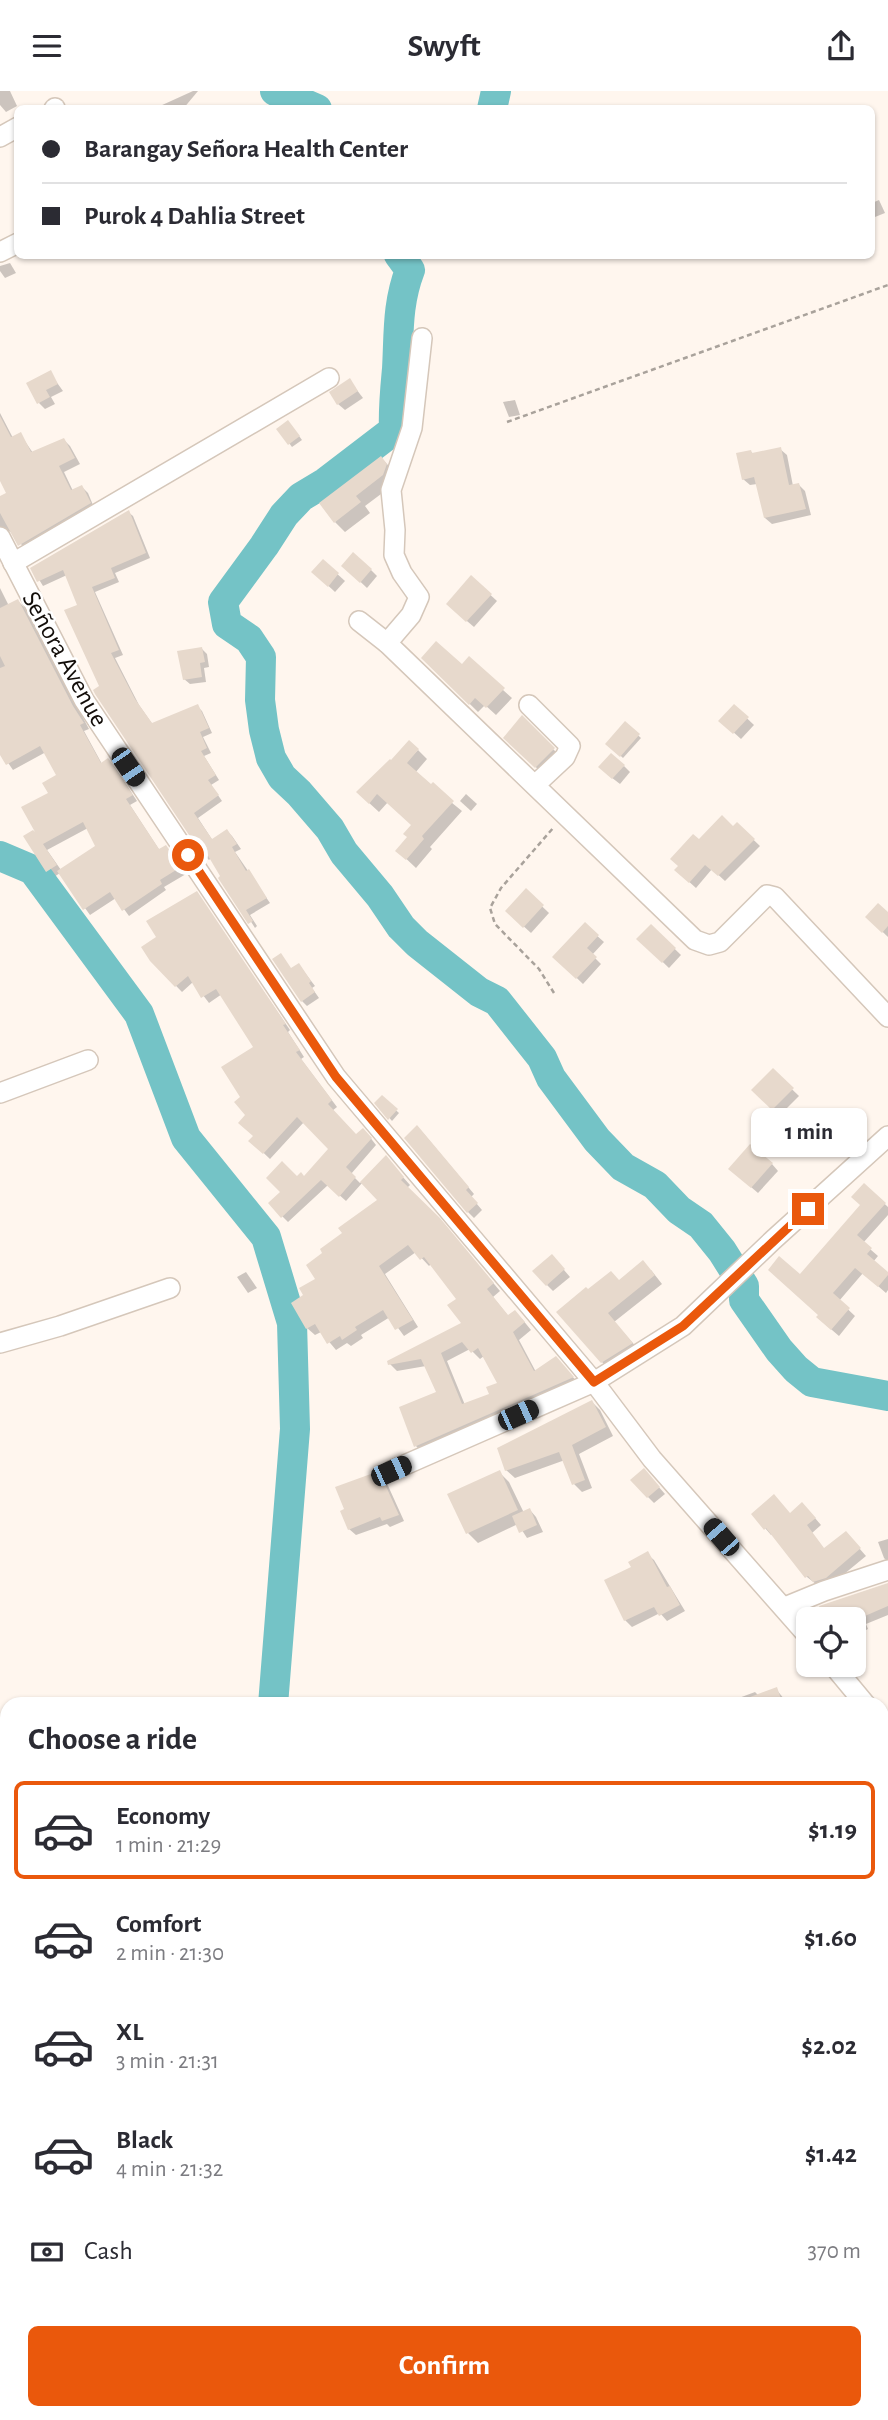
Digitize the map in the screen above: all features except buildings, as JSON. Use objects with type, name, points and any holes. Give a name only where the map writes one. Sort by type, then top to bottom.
[{"type":"street","points":[[387,643],[411,615],[419,597],[402,573],[394,555],[395,530],[391,490],[412,428],[422,338]]},
{"type":"street","points":[[13,563],[329,378]]},
{"type":"street","name":"Señora Avenue","points":[[0,537],[84,700],[336,1077],[594,1382],[652,1459],[796,1621]]},
{"type":"street","points":[[359,621],[387,643],[695,940],[709,945],[720,942],[767,895],[775,897],[888,1017]]},
{"type":"street","points":[[528,705],[570,746],[565,757],[535,785]]},
{"type":"street","points":[[0,1093],[88,1060]]},
{"type":"street","points":[[391,1471],[594,1382],[683,1326],[888,1136]]},
{"type":"street","points":[[0,1343],[60,1327],[170,1288]]},
{"type":"street","points":[[785,1607],[888,1570]]},
{"type":"street","points":[[843,1677],[859,1697]]},
{"type":"path","points":[[507,422],[888,285]]},
{"type":"path","points":[[554,993],[539,969],[495,925],[490,908],[501,888],[565,813]]},
{"type":"waterway","points":[[275,91],[308,105]]},
{"type":"waterway","points":[[493,105],[496,91]]},
{"type":"waterway","points":[[402,259],[410,270],[399,319],[394,430],[326,482],[301,497],[284,515],[223,602],[227,624],[249,639],[261,657],[260,700],[271,758],[282,777],[330,829],[344,853],[380,896],[401,927],[479,992],[497,1001],[542,1058],[551,1078],[597,1140],[623,1167],[655,1185],[679,1210],[701,1225],[722,1251],[744,1286],[744,1300],[779,1350],[796,1369],[812,1382],[888,1396]]},
{"type":"waterway","points":[[0,856],[33,870],[139,1014],[186,1138],[266,1237],[292,1323],[295,1429],[274,1697]]},
{"type":"route","points":[[188,855],[336,1077],[594,1382],[683,1326],[808,1209]]}]
